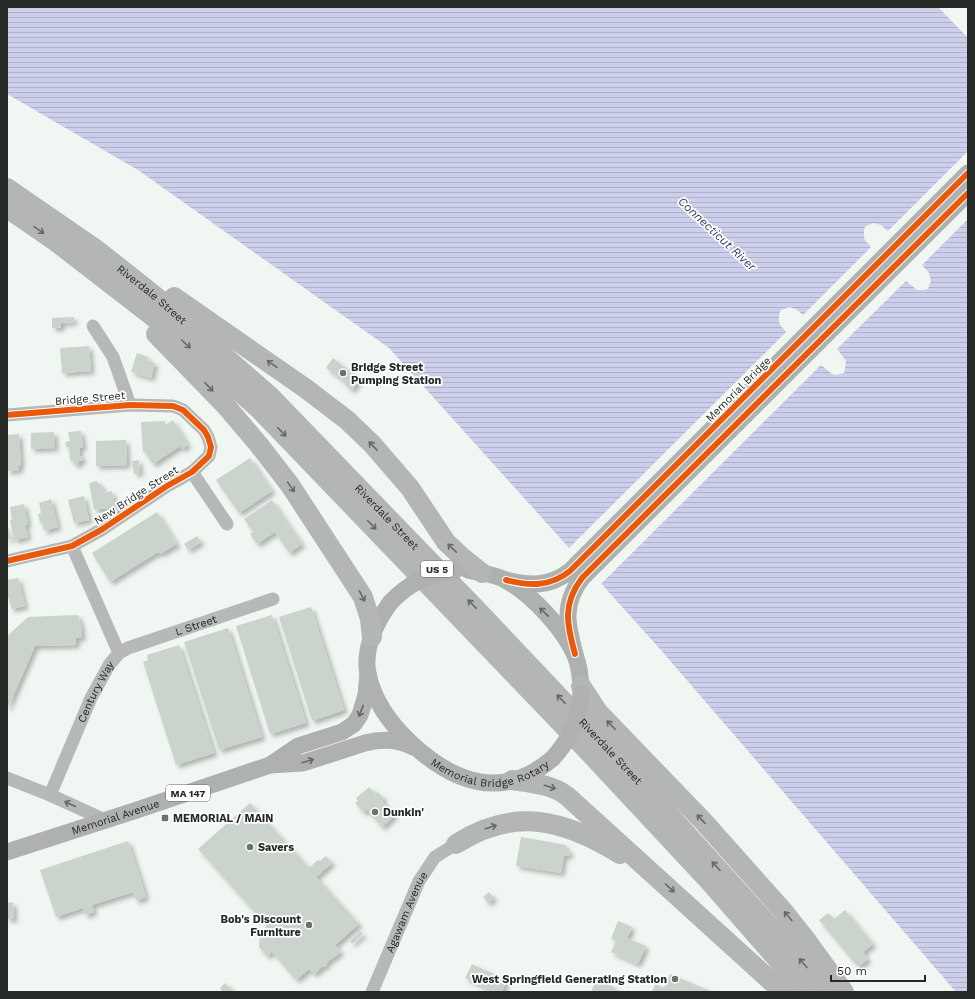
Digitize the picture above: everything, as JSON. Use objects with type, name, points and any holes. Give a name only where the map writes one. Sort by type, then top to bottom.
[{"type":"highway","name":"Riverdale Street","points":[[7,188],[97,250],[154,295],[269,395],[334,461],[636,778],[828,992]]},
{"type":"highway","name":"Riverdale Street","points":[[7,208],[81,261],[169,329],[265,415],[584,747],[708,880],[806,992]]},
{"type":"highway","points":[[97,250],[174,297],[333,408],[372,444],[395,470],[410,488],[446,542],[482,573]]},
{"type":"highway","points":[[81,261],[198,376],[243,425],[275,464],[363,597],[370,619],[372,637]]},
{"type":"highway","points":[[581,690],[598,712],[703,821],[784,912],[844,992]]},
{"type":"highway","points":[[512,780],[540,785],[562,792],[650,872],[676,893],[783,992]]},
{"type":"highway","points":[[456,844],[468,836],[496,825],[515,822],[541,822],[559,825],[576,831],[605,845],[650,872]]},
{"type":"main road","name":"Memorial Bridge","points":[[506,580],[539,585],[552,582],[569,583],[573,568],[968,173]]},
{"type":"main road","points":[[575,654],[569,631],[569,583],[582,578],[968,192]]},
{"type":"main road","name":"Memorial Bridge Rotary","points":[[456,570],[482,573],[506,580],[532,600],[551,618],[575,654],[581,676],[578,712],[573,727],[564,744],[552,759],[534,772],[512,780],[488,782],[466,779],[445,770],[398,731],[388,718],[376,697],[368,673],[369,650],[378,622],[390,603],[405,588],[419,579],[433,574],[456,570]]},
{"type":"main road","name":"Memorial Avenue","points":[[270,765],[298,746],[342,732],[350,727],[357,720],[362,709],[367,688],[368,673]]},
{"type":"main road","name":"Memorial Avenue","points":[[7,852],[270,765],[303,763],[375,741],[397,741],[417,748]]},
{"type":"street","points":[[94,326],[113,357],[130,404]]},
{"type":"street","name":"Bridge Street","points":[[7,415],[130,404],[175,407]]},
{"type":"street","name":"New Bridge Street","points":[[7,561],[72,546],[101,530],[167,486],[192,472],[209,456],[211,452],[210,442],[204,430],[198,424],[182,410],[175,407]]},
{"type":"street","points":[[192,472],[227,524]]},
{"type":"street","name":"Century Way","points":[[50,796],[91,698],[109,665],[118,653],[72,546]]},
{"type":"street","name":"L Street","points":[[118,653],[128,648],[273,599]]},
{"type":"street","points":[[7,778],[106,820]]},
{"type":"street","name":"Agawam Avenue","points":[[372,992],[419,880],[435,856],[456,844]]},
{"type":"water","name":"Connecticut River","points":[[7,7],[938,7],[968,38],[968,992],[956,992],[660,649],[389,348],[138,170],[7,94]]},
{"type":"pier","points":[[968,151],[968,219],[922,265],[929,273],[931,281],[928,289],[917,290],[906,281],[837,349],[846,361],[844,373],[836,375],[832,374],[821,365],[600,585],[568,549],[786,332],[779,322],[779,314],[781,310],[789,307],[796,309],[803,315],[871,247],[864,237],[864,229],[866,226],[873,223],[881,225],[888,231]]},
{"type":"building","points":[[74,317],[74,322],[61,323],[61,328],[52,328],[52,318]]},
{"type":"building","points":[[89,346],[91,371],[62,373],[60,348]]},
{"type":"building","points":[[137,353],[148,357],[147,360],[155,363],[151,378],[131,372]]},
{"type":"building","name":"Bridge Street Pumping Station","points":[[333,358],[360,379],[352,390],[345,385],[346,383],[326,368]]},
{"type":"building","points":[[173,420],[188,445],[182,449],[180,446],[153,464],[144,451],[143,452],[141,422],[165,421],[165,425]]},
{"type":"building","points":[[81,431],[83,448],[79,448],[80,456],[82,456],[83,461],[79,461],[79,464],[74,465],[73,460],[70,461],[69,447],[66,447],[65,442],[70,441],[68,432]]},
{"type":"building","points":[[54,432],[55,448],[31,449],[31,433]]},
{"type":"building","points":[[19,434],[21,466],[19,466],[19,470],[7,471],[7,435]]},
{"type":"building","points":[[126,440],[127,465],[96,466],[96,441]]},
{"type":"building","points":[[250,458],[272,491],[239,513],[216,480]]},
{"type":"building","points":[[139,460],[140,473],[134,474],[132,461]]},
{"type":"building","points":[[97,481],[98,484],[101,484],[103,493],[112,491],[115,507],[94,510],[89,483]]},
{"type":"building","points":[[84,496],[89,520],[74,523],[68,500]]},
{"type":"building","points":[[51,499],[58,527],[44,531],[38,514],[41,513],[39,503]]},
{"type":"building","points":[[272,500],[302,544],[289,553],[275,532],[257,544],[250,534],[253,532],[244,519]]},
{"type":"building","points":[[24,504],[28,524],[25,525],[28,537],[14,540],[10,520],[12,519],[10,507]]},
{"type":"building","points":[[157,512],[177,544],[160,554],[158,552],[110,582],[92,553]]},
{"type":"building","points":[[7,523],[11,539],[7,540]]},
{"type":"building","points":[[197,536],[201,542],[188,550],[184,544]]},
{"type":"building","points":[[18,578],[25,606],[11,609],[9,598],[7,598],[7,580]]},
{"type":"building","points":[[311,607],[344,710],[312,721],[279,617]]},
{"type":"building","points":[[78,615],[81,625],[82,638],[76,638],[76,645],[35,646],[7,710],[7,636],[28,617]]},
{"type":"building","points":[[272,615],[306,723],[270,734],[236,626]]},
{"type":"building","points":[[228,628],[262,737],[219,750],[184,642]]},
{"type":"building","points":[[179,645],[214,753],[176,765],[143,662],[148,660],[147,655]]},
{"type":"building","points":[[369,787],[376,794],[378,792],[384,799],[382,801],[395,815],[382,827],[367,810],[364,813],[355,803],[358,801],[356,798]]},
{"type":"building","points":[[250,803],[309,868],[318,860],[320,861],[326,856],[332,863],[316,877],[359,924],[335,945],[341,952],[326,963],[327,965],[324,967],[323,966],[314,974],[309,969],[296,980],[272,952],[267,956],[259,947],[260,932],[267,926],[198,849]]},
{"type":"building","points":[[521,837],[566,845],[566,850],[570,850],[569,856],[564,855],[561,873],[516,866]]},
{"type":"building","points":[[128,841],[146,897],[136,901],[133,892],[92,905],[94,912],[85,915],[83,908],[56,917],[40,870]]},
{"type":"building","points":[[489,892],[494,898],[488,903],[483,897]]},
{"type":"building","points":[[13,902],[14,919],[7,919],[7,903]]},
{"type":"building","points":[[845,910],[873,944],[863,952],[868,959],[858,967],[819,920],[828,913],[834,919]]},
{"type":"building","points":[[618,921],[632,927],[627,938],[646,946],[638,964],[611,952],[616,941],[611,939]]},
{"type":"building","points":[[360,931],[363,934],[352,944],[350,941]]},
{"type":"building","points":[[472,964],[507,980],[502,992],[495,992],[465,978]]},
{"type":"building","name":"West Springfield Generating Station","points":[[670,974],[713,992],[652,992],[655,984],[664,988]]},
{"type":"building","points":[[596,979],[616,988],[614,992],[591,992]]},
{"type":"building","points":[[225,983],[232,990],[230,992],[223,992],[220,988]]},
{"type":"cycle path","points":[[506,580],[539,584],[555,580],[570,571],[968,173]]},
{"type":"cycle path","points":[[575,654],[568,624],[568,615],[571,597],[582,578],[968,193]]},
{"type":"cycle path","points":[[7,415],[130,405],[173,406],[183,410],[204,430],[211,447],[209,456],[192,472],[167,486],[101,530],[72,546],[7,561]]},
{"type":"place","name":"Bridge Street Pumping Station","points":[[343,373]]},
{"type":"place","name":"Dunkin'","points":[[375,812]]},
{"type":"place","name":"MEMORIAL / MAIN","points":[[165,818]]},
{"type":"place","name":"Savers","points":[[250,847]]},
{"type":"place","name":"Bob's Discount Furniture","points":[[309,925]]},
{"type":"place","name":"West Springfield Generating Station","points":[[675,979]]}]
